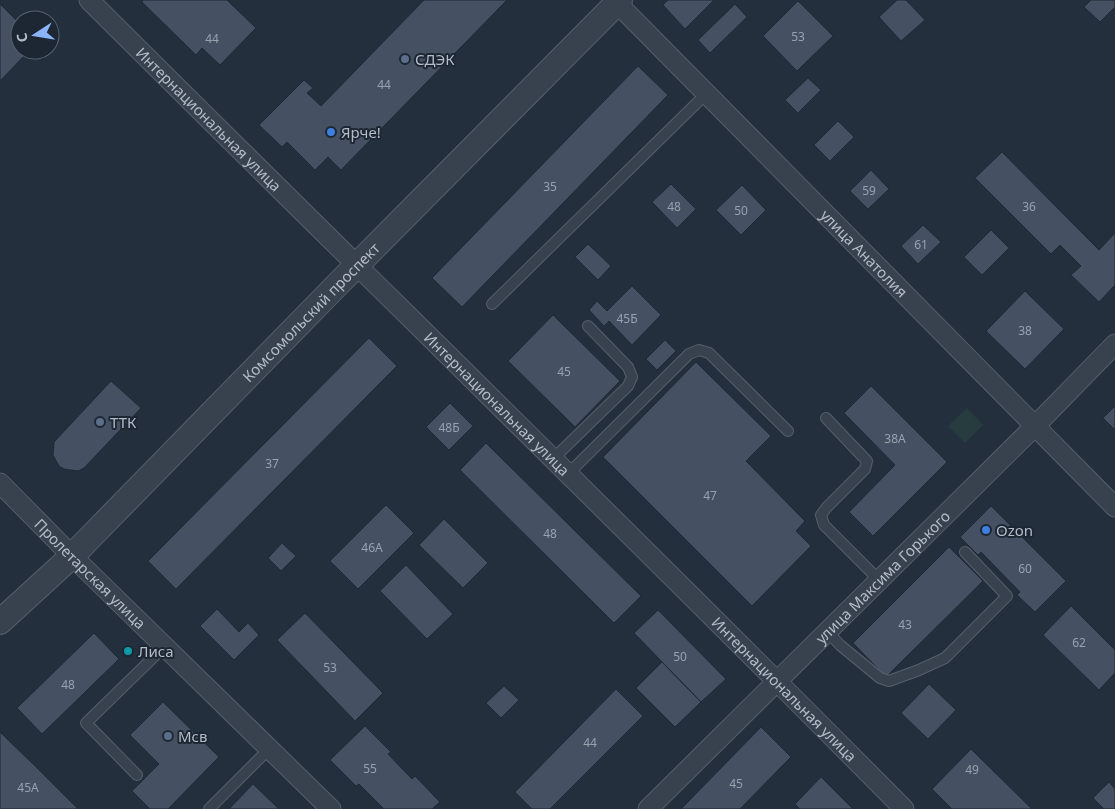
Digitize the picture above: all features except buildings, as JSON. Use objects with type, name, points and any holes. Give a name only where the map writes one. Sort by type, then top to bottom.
[{"type":"street","name":"Интернациональная улица","points":[[88,0],[554,458],[904,809]]},
{"type":"street","name":"Комсомольский проспект","points":[[0,622],[72,556],[617,1]]},
{"type":"street","name":"улица Анатолия","points":[[617,1],[1115,507]]},
{"type":"street","name":"улица Максима Горького","points":[[648,809],[1035,426],[1115,344]]},
{"type":"street","name":"Пролетарская улица","points":[[0,482],[72,556],[331,809]]},
{"type":"lane","points":[[492,304],[707,94]]},
{"type":"lane","points":[[554,458],[628,386],[632,377],[628,367],[588,326]]},
{"type":"lane","points":[[569,473],[689,354],[699,350],[709,354],[788,431]]},
{"type":"lane","points":[[826,418],[867,461],[865,469],[827,507],[821,515],[822,520],[824,525],[878,580]]},
{"type":"lane","points":[[827,631],[846,650],[880,678],[889,681],[945,658],[1007,596],[965,552]]},
{"type":"lane","points":[[137,775],[86,723],[165,646]]},
{"type":"lane","points":[[209,809],[270,748]]},
{"type":"green space","points":[[967,408],[983,425],[965,443],[948,426]]},
{"type":"place","name":"СДЭК","points":[[405,59]]},
{"type":"place","name":"Ярче!","points":[[331,132]]},
{"type":"place","name":"ТТК","points":[[100,422]]},
{"type":"place","name":"Ozon","points":[[986,530]]},
{"type":"place","name":"Лиса","points":[[128,651]]},
{"type":"place","name":"Мсв","points":[[168,736]]}]
